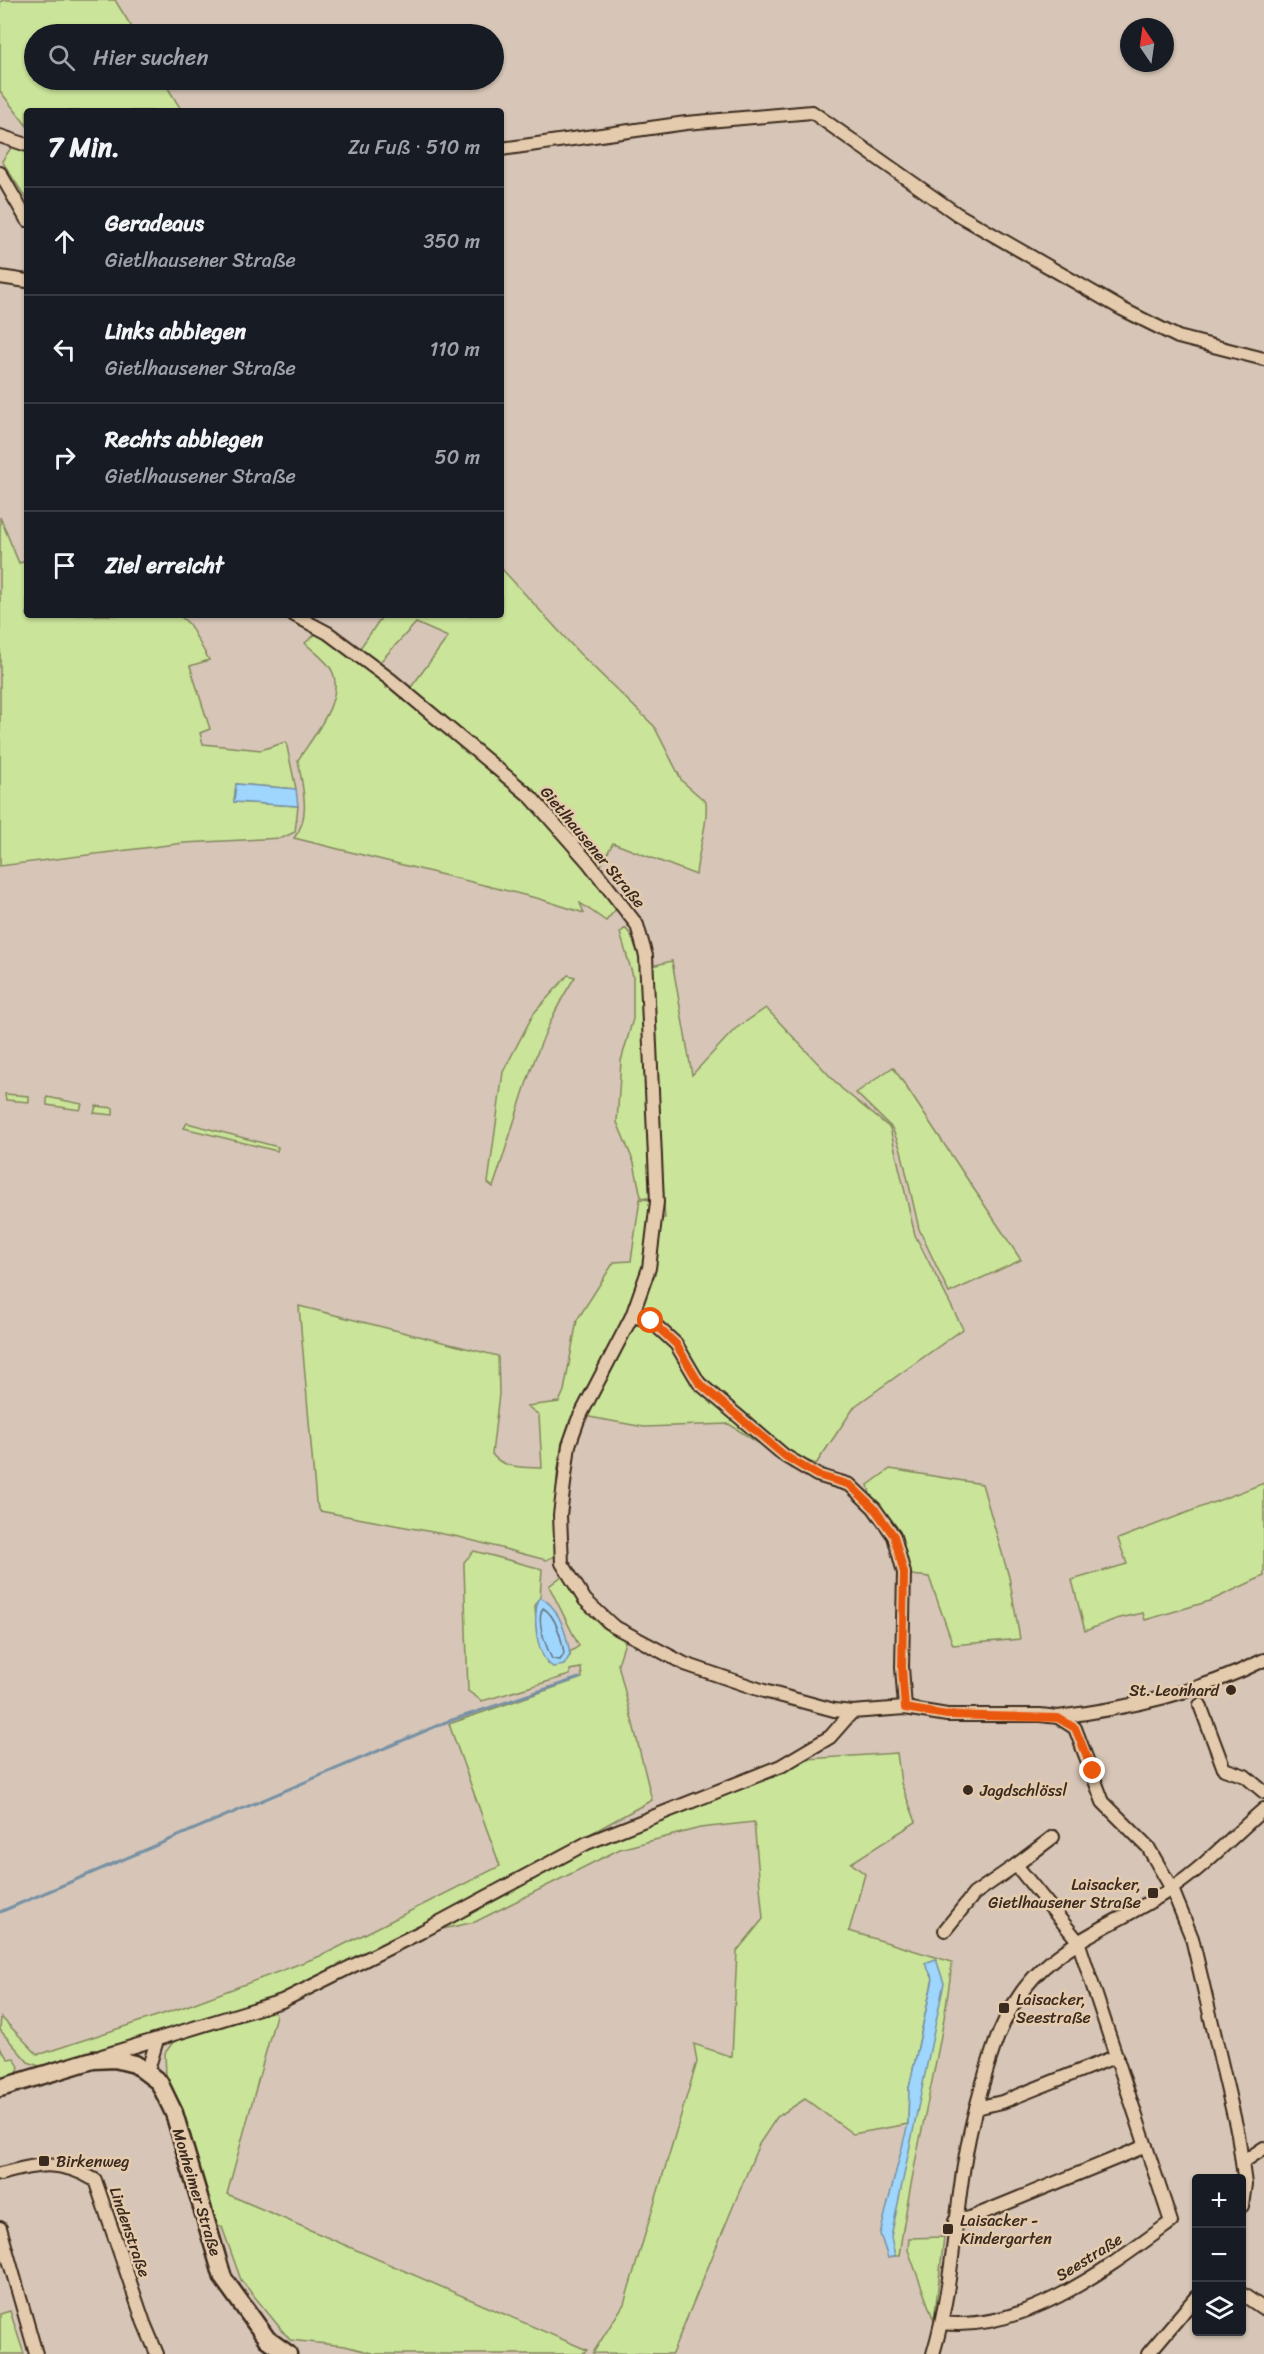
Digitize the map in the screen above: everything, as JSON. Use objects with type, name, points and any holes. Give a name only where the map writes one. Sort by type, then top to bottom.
[{"type":"main road","name":"Monheimer Straße","points":[[0,2088],[93,2060],[115,2059],[135,2064],[159,2082],[174,2113],[223,2278],[267,2339],[288,2354]]},
{"type":"street","points":[[504,149],[686,123],[812,112],[957,214],[1122,309],[1178,337],[1264,358]]},
{"type":"street","points":[[0,136],[24,143]]},
{"type":"street","points":[[0,173],[24,215]]},
{"type":"street","points":[[0,277],[24,281]]},
{"type":"street","name":"Gietlhausener Straße","points":[[300,618],[328,633],[391,680],[531,797],[589,863],[637,925],[646,956],[657,1202],[649,1268],[632,1316],[578,1420],[569,1445],[560,1515],[562,1563],[585,1600],[613,1626],[681,1662],[764,1691],[834,1710],[852,1712],[905,1708],[947,1715],[1058,1718],[1124,1709],[1152,1702],[1264,1660]]},
{"type":"street","points":[[632,1316],[651,1321],[668,1336],[676,1344],[699,1383],[785,1456],[817,1475],[850,1485],[874,1508],[894,1536],[904,1573],[902,1668],[905,1708]]},
{"type":"street","points":[[1200,1705],[1224,1769],[1245,1776],[1264,1792]]},
{"type":"street","points":[[93,2060],[117,2050],[157,2040],[282,2001],[423,1931],[586,1843],[781,1766],[830,1737],[852,1712]]},
{"type":"street","points":[[1058,1718],[1075,1728],[1103,1803],[1148,1847],[1172,1889],[1192,1938],[1244,2174]]},
{"type":"street","points":[[933,2354],[949,2289],[955,2221],[969,2129],[984,2071],[1003,2020],[1034,1977],[1078,1941],[1172,1889],[1264,1809]]},
{"type":"street","points":[[945,1930],[974,1894],[1053,1837]]},
{"type":"street","points":[[1016,1865],[1078,1941]]},
{"type":"street","name":"Seestraße","points":[[942,2323],[959,2325],[985,2322],[1045,2302],[1102,2272],[1171,2222],[1078,1941]]},
{"type":"street","points":[[147,2073],[157,2040]]},
{"type":"street","points":[[976,2108],[1002,2102],[1117,2056]]},
{"type":"street","points":[[955,2221],[970,2218],[1146,2146]]},
{"type":"street","points":[[1243,2162],[1264,2148]]},
{"type":"street","name":"Lindenstraße","points":[[0,2174],[58,2164],[94,2180],[144,2324],[157,2354]]},
{"type":"street","points":[[0,2228],[36,2354]]},
{"type":"street","points":[[1246,2297],[1264,2308]]},
{"type":"street","points":[[1149,2354],[1192,2303]]},
{"type":"green space","points":[[4,0],[115,0],[130,24],[24,24],[24,90],[169,90],[180,108],[24,108],[24,122],[0,91],[0,2]]},
{"type":"green space","points":[[13,145],[24,149],[24,195],[2,161]]},
{"type":"green space","points":[[0,517],[19,563],[24,562],[24,618],[182,618],[189,624],[209,660],[190,666],[210,729],[200,733],[203,744],[261,750],[286,742],[296,789],[236,784],[234,802],[298,806],[295,832],[282,838],[184,843],[0,866]]},
{"type":"green space","points":[[504,571],[579,653],[654,726],[682,781],[706,802],[706,820],[696,875],[613,843],[594,878],[617,908],[606,921],[580,903],[584,913],[540,899],[294,838],[300,829],[304,811],[298,760],[327,715],[335,689],[334,677],[329,666],[305,643],[317,633],[356,658],[387,684],[386,688],[412,686],[448,637],[416,623],[378,664],[358,651],[381,618],[504,618]]},
{"type":"green space","points":[[625,928],[631,935],[642,965],[652,966],[672,961],[692,1075],[735,1029],[766,1008],[842,1089],[890,1128],[915,1235],[963,1329],[855,1406],[816,1464],[758,1443],[729,1424],[644,1427],[584,1416],[570,1420],[561,1449],[558,1469],[555,1556],[546,1560],[459,1537],[320,1511],[316,1502],[299,1306],[498,1356],[499,1394],[492,1454],[496,1459],[508,1465],[542,1468],[539,1415],[527,1406],[559,1402],[564,1391],[577,1320],[614,1262],[631,1261],[640,1199],[652,1200],[652,1218],[665,1218],[661,1173],[653,1199],[641,1197],[634,1163],[617,1122],[621,1061],[633,1019],[633,976],[620,933]]},
{"type":"green space","points":[[568,975],[575,977],[560,1001],[537,1053],[493,1187],[488,1183],[503,1072],[534,1013]]},
{"type":"green space","points":[[893,1067],[1021,1260],[949,1293],[919,1229],[901,1150],[892,1128],[856,1093]]},
{"type":"green space","points":[[5,1094],[29,1096],[29,1102],[6,1100]]},
{"type":"green space","points":[[47,1097],[82,1104],[80,1110],[47,1105]]},
{"type":"green space","points":[[96,1106],[113,1108],[113,1115],[94,1113]]},
{"type":"green space","points":[[187,1123],[278,1147],[277,1151],[184,1128]]},
{"type":"green space","points":[[890,1469],[982,1484],[1009,1577],[1020,1639],[953,1645],[929,1577],[912,1575],[895,1533],[870,1494],[868,1485]]},
{"type":"green space","points":[[1264,1483],[1264,1576],[1210,1601],[1145,1620],[1143,1613],[1116,1619],[1085,1631],[1072,1580],[1127,1564],[1118,1539]]},
{"type":"green space","points":[[474,1551],[542,1569],[540,1597],[535,1606],[537,1636],[548,1664],[570,1656],[570,1652],[579,1646],[549,1586],[562,1576],[604,1629],[626,1639],[618,1664],[652,1800],[379,1950],[273,1999],[42,2067],[28,2062],[0,2030],[1,2017],[37,2054],[44,2053],[184,2007],[323,1955],[500,1866],[449,1724],[582,1678],[581,1668],[570,1670],[570,1675],[482,1701],[468,1691],[464,1562]]},
{"type":"green space","points":[[897,1753],[901,1783],[916,1822],[851,1863],[865,1874],[849,1931],[952,1962],[941,2036],[911,2182],[899,2256],[895,2256],[890,2237],[933,1978],[909,2088],[908,2124],[853,2134],[805,2099],[777,2117],[759,2144],[672,2354],[593,2353],[624,2304],[697,2062],[694,2044],[732,2057],[737,1951],[763,1919],[754,1822],[700,1828],[620,1849],[475,1922],[438,1930],[580,1852],[754,1784],[807,1759]]},
{"type":"green space","points":[[274,2009],[276,2015],[227,2194],[587,2350],[582,2354],[375,2354],[345,2346],[290,2340],[241,2280],[222,2227],[214,2225],[166,2076],[165,2053],[176,2038]]},
{"type":"green space","points":[[0,2048],[8,2059],[14,2058],[19,2067],[17,2074],[0,2081]]},
{"type":"green space","points":[[944,2237],[934,2321],[908,2250],[909,2238]]},
{"type":"green space","points":[[10,2311],[24,2354],[0,2354],[0,2314]]},
{"type":"water","points":[[236,784],[296,789],[298,806],[234,802]]},
{"type":"water","points":[[540,1597],[553,1608],[567,1639],[570,1655],[564,1665],[553,1667],[547,1662],[539,1645],[536,1613]]},
{"type":"water","points":[[936,1959],[944,1983],[891,2237],[895,2256],[888,2258],[880,2234],[908,2124],[909,2088],[933,1979],[925,1963]]},
{"type":"waterway","points":[[0,1912],[446,1722],[579,1678]]},
{"type":"place","name":"St. Leonhard","points":[[1231,1690]]},
{"type":"place","name":"Jagdschlössl","points":[[968,1790]]},
{"type":"place","name":"Laisacker, Gietlhausener Straße","points":[[1153,1893]]},
{"type":"place","name":"Laisacker, Seestraße","points":[[1004,2008]]},
{"type":"place","name":"Birkenweg","points":[[44,2161]]},
{"type":"place","name":"Laisacker - Kindergarten","points":[[948,2229]]},
{"type":"route","points":[[651,1321],[676,1344],[699,1383],[785,1456],[817,1475],[850,1485],[874,1508],[894,1536],[904,1573],[902,1668],[905,1708],[947,1715],[1040,1715],[1058,1718],[1075,1728],[1087,1752],[1093,1771]]}]
